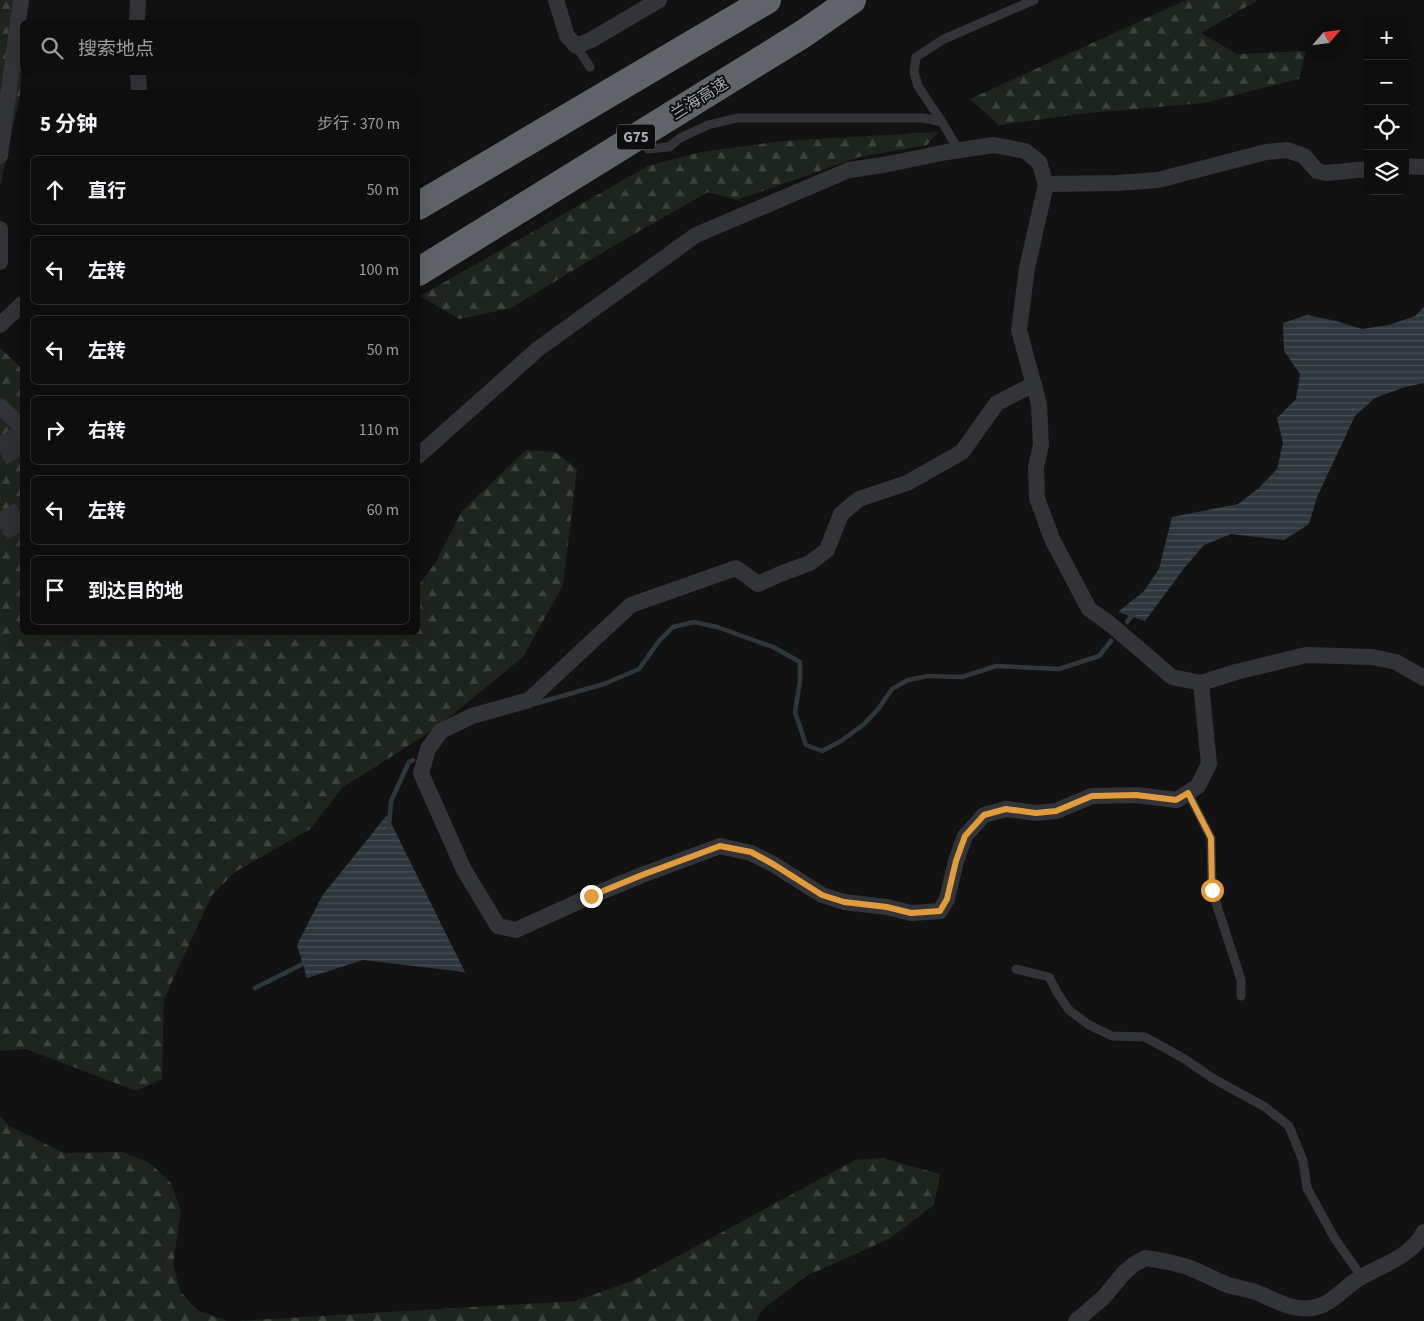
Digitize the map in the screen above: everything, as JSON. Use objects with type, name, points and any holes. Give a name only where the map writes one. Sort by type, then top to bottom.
[{"type":"highway","points":[[420,205],[767,0]]},
{"type":"highway","name":"兰海高速","points":[[420,271],[802,34],[852,0]]},
{"type":"street","points":[[0,156],[21,0]]},
{"type":"street","points":[[137,20],[138,0]]},
{"type":"street","points":[[556,0],[567,36],[576,46],[591,40],[659,0]]},
{"type":"street","points":[[138,75],[139,90]]},
{"type":"street","points":[[420,454],[538,349],[696,235],[849,170],[994,146],[1025,151],[1039,162],[1046,184],[1027,268],[1019,330],[1039,404],[1042,445],[1036,467],[1037,498],[1052,539],[1090,609],[1172,677],[1201,683],[1236,672],[1306,655],[1372,657],[1396,662],[1424,678]]},
{"type":"street","points":[[1046,184],[1117,183],[1158,180],[1266,152],[1287,150],[1304,156],[1316,171],[1326,173],[1364,169]]},
{"type":"street","points":[[1409,166],[1424,167]]},
{"type":"street","points":[[0,229],[0,262]]},
{"type":"street","points":[[0,326],[20,306]]},
{"type":"street","points":[[1034,384],[997,403],[962,452],[906,483],[858,499],[840,514],[827,550],[810,563],[758,584],[736,568],[631,605],[529,700],[472,716],[441,731],[428,749],[421,773],[464,870],[498,926],[516,930],[616,886],[720,846],[751,852],[822,895],[844,902],[887,907],[911,913],[940,911],[947,899],[956,861],[965,836],[984,815],[1006,809],[1036,813],[1056,811],[1092,796],[1136,795],[1176,800],[1198,786],[1209,764],[1201,683]]},
{"type":"street","points":[[0,406],[20,425]]},
{"type":"street","points":[[1076,1321],[1104,1296],[1123,1274],[1145,1258],[1189,1268],[1228,1284],[1257,1293],[1272,1301],[1299,1308],[1313,1308],[1325,1304],[1361,1276],[1400,1257],[1421,1238],[1424,1232]]},
{"type":"lane","points":[[959,151],[918,86],[914,72],[916,57],[944,39],[1034,0]]},
{"type":"lane","points":[[576,46],[590,67]]},
{"type":"lane","points":[[648,149],[669,147],[680,138],[708,125],[737,118],[924,118],[942,122]]},
{"type":"lane","points":[[1188,793],[1211,838],[1212,890],[1241,980],[1240,996]]},
{"type":"lane","points":[[1016,969],[1049,977],[1069,1010],[1089,1025],[1112,1036],[1145,1037],[1183,1058],[1214,1080],[1265,1107],[1288,1126],[1302,1161],[1307,1188],[1335,1239],[1361,1276]]},
{"type":"green space","points":[[0,0],[28,0],[26,20],[20,20],[20,95],[0,187]]},
{"type":"green space","points":[[1186,0],[1258,0],[1201,33],[1237,54],[1304,51],[1299,79],[1204,103],[1078,114],[999,125],[970,99]]},
{"type":"green space","points":[[938,132],[927,145],[859,157],[737,200],[708,192],[615,245],[511,308],[459,319],[420,296],[648,166],[701,152],[782,141]]},
{"type":"green space","points":[[0,348],[20,367],[20,635],[420,635],[420,583],[436,562],[462,511],[526,450],[555,452],[577,469],[563,585],[523,657],[436,728],[342,788],[310,829],[235,872],[212,895],[164,999],[162,1079],[136,1091],[26,1049],[0,1051]]},
{"type":"green space","points":[[0,1116],[9,1126],[64,1153],[123,1152],[150,1163],[171,1183],[181,1211],[173,1265],[180,1291],[197,1310],[227,1321],[0,1321]]},
{"type":"green space","points":[[882,1158],[940,1174],[934,1205],[889,1239],[806,1276],[762,1310],[756,1321],[239,1321],[575,1301],[632,1281],[855,1160]]},
{"type":"shaded area","points":[[1424,307],[1424,383],[1405,387],[1375,398],[1355,416],[1317,497],[1309,524],[1284,540],[1231,534],[1204,545],[1185,567],[1145,621],[1118,612],[1144,591],[1159,569],[1172,517],[1238,504],[1259,488],[1277,469],[1283,443],[1277,418],[1296,399],[1300,374],[1284,351],[1283,323],[1307,315],[1362,329],[1389,325],[1415,316]]},
{"type":"shaded area","points":[[387,815],[465,972],[363,960],[307,978],[297,945],[322,896]]},
{"type":"waterway","points":[[1127,622],[1134,613]]},
{"type":"waterway","points":[[534,704],[604,684],[639,669],[659,641],[673,627],[694,622],[717,627],[773,647],[800,662],[800,681],[795,712],[806,745],[822,751],[841,741],[863,725],[879,708],[892,689],[908,680],[928,676],[962,677],[996,666],[1059,669],[1099,656],[1111,641]]},
{"type":"waterway","points":[[389,827],[391,801],[409,762],[413,760]]},
{"type":"waterway","points":[[255,988],[307,962]]},
{"type":"tunnel","points":[[0,452],[20,440]]},
{"type":"tunnel","points":[[0,528],[20,516]]},
{"type":"route","points":[[591,896],[720,846],[751,852],[822,895],[844,902],[887,907],[911,913],[940,911],[947,899],[956,861],[965,836],[984,815],[1006,809],[1036,813],[1056,811],[1092,796],[1136,795],[1176,800],[1188,793],[1211,838],[1212,890]]}]
